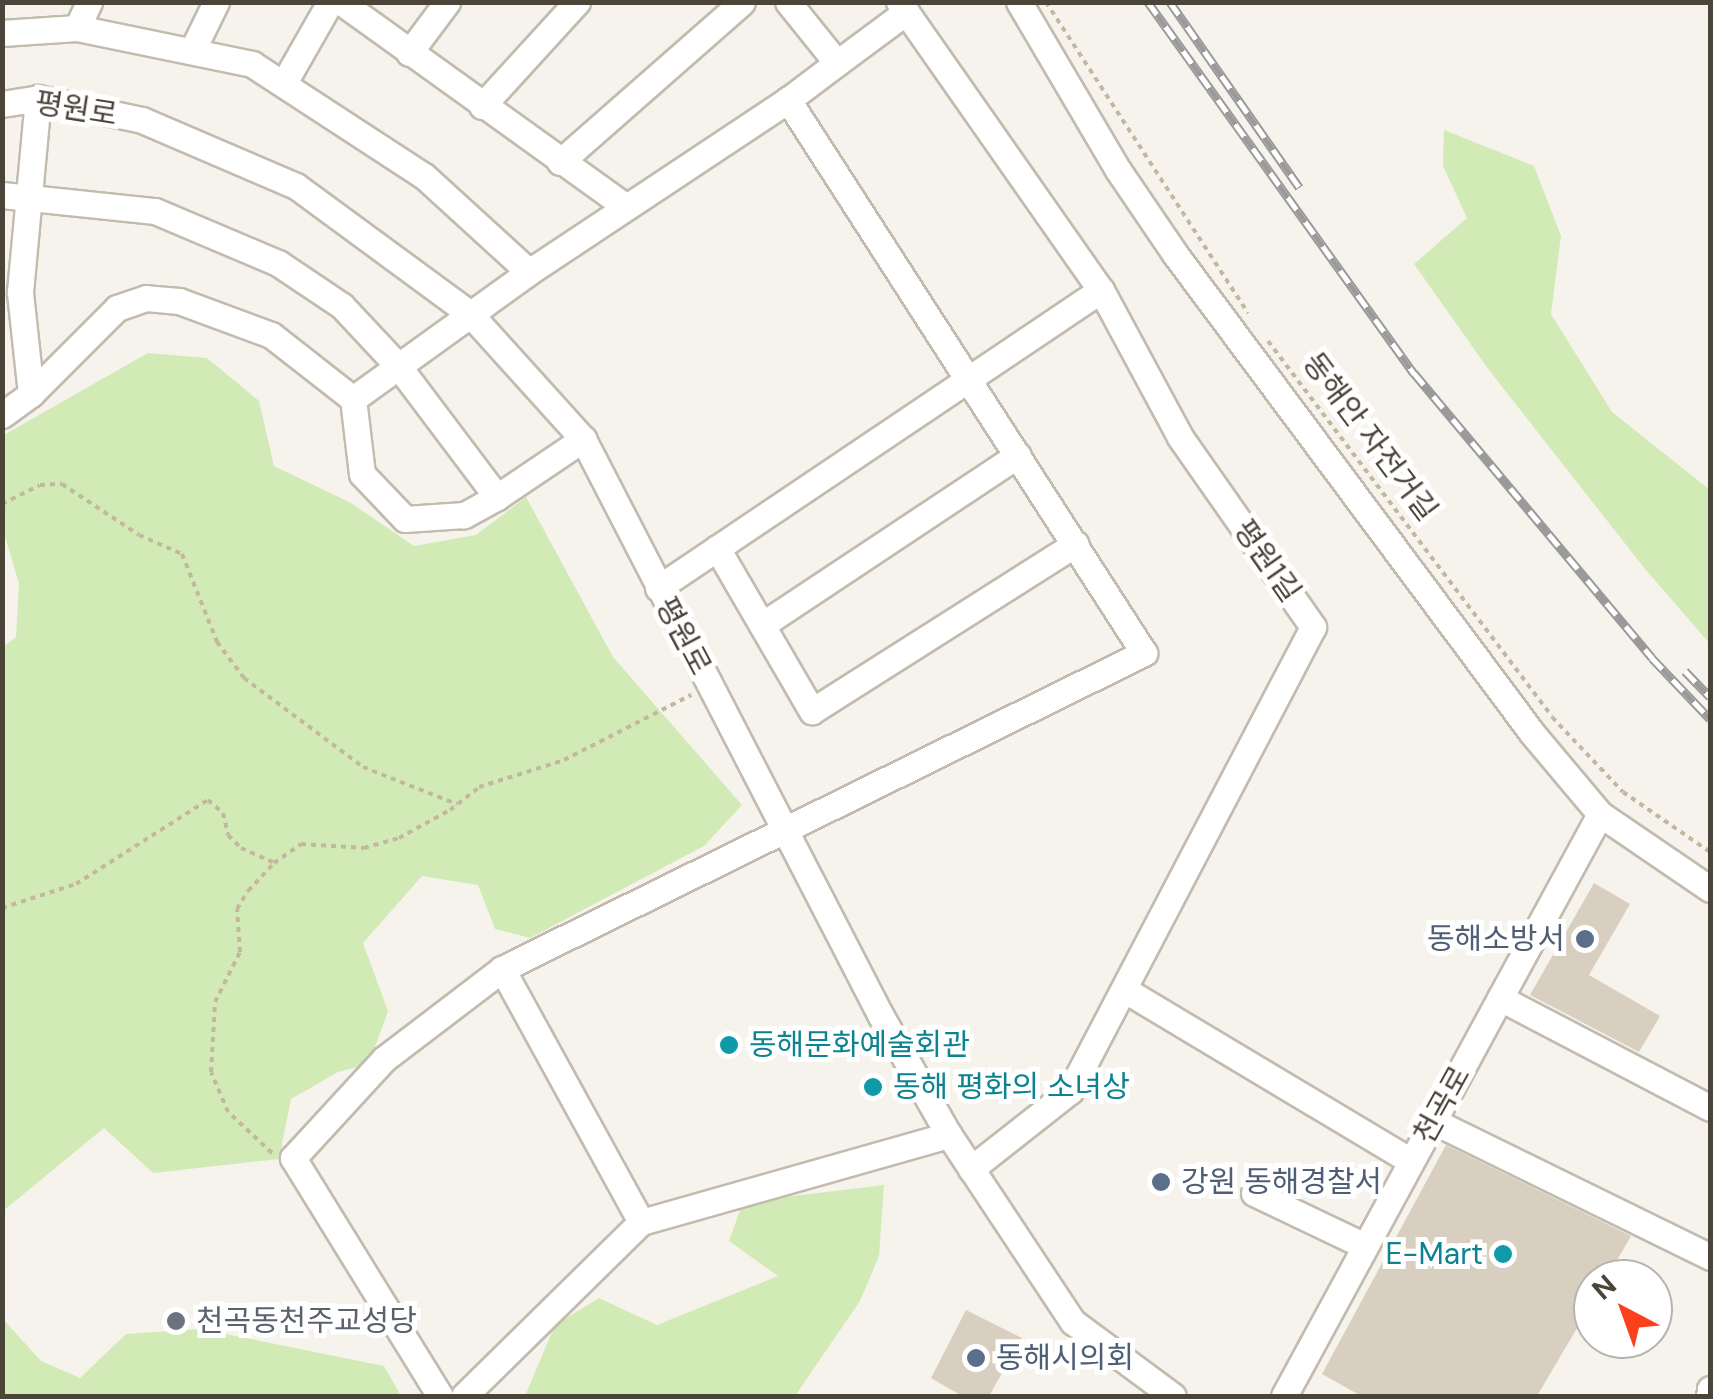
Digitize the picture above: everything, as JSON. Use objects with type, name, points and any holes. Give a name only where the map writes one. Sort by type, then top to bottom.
[{"type":"street","points":[[76,28],[88,2]]},
{"type":"street","points":[[192,52],[216,2]]},
{"type":"street","points":[[284,81],[330,2]]},
{"type":"street","points":[[341,2],[626,206]]},
{"type":"street","points":[[409,53],[447,2]]},
{"type":"street","points":[[482,106],[577,2]]},
{"type":"street","points":[[560,162],[742,2]]},
{"type":"street","points":[[788,2],[837,63]]},
{"type":"street","points":[[1020,2],[1118,170],[1258,372],[1532,733],[1600,814],[1710,889]]},
{"type":"street","points":[[353,399],[626,206],[788,100],[903,7]]},
{"type":"street","name":"평원1길","points":[[903,7],[1100,290],[1180,437],[1313,627],[1070,1091],[972,1169]]},
{"type":"street","points":[[2,33],[76,28],[252,64],[284,81],[424,176],[530,272]]},
{"type":"street","points":[[31,394],[11,293],[14,196],[38,98]]},
{"type":"street","name":"평원로","points":[[2,104],[38,98],[142,120],[296,186],[470,314],[583,440],[783,828],[972,1169],[1074,1322],[1173,1396]]},
{"type":"street","points":[[440,1396],[292,1158],[384,1059],[502,970],[1144,653],[788,100]]},
{"type":"street","points":[[14,196],[155,211],[278,263],[342,306],[400,368],[497,497]]},
{"type":"street","points":[[658,588],[1100,290]]},
{"type":"street","points":[[2,415],[31,394],[117,308],[146,298],[179,301],[271,336],[353,399],[362,474],[404,520],[464,514],[583,440]]},
{"type":"street","points":[[762,625],[1018,455]]},
{"type":"street","points":[[718,548],[812,710],[1075,544]]},
{"type":"street","name":"천곡로","points":[[1284,1396],[1600,814]]},
{"type":"street","points":[[502,970],[641,1222]]},
{"type":"street","points":[[1125,990],[1411,1161]]},
{"type":"street","points":[[1500,998],[1710,1108]]},
{"type":"street","points":[[1433,1120],[1710,1257]]},
{"type":"street","points":[[464,1396],[641,1222],[950,1135]]},
{"type":"street","points":[[1254,1193],[1365,1246]]},
{"type":"street","points":[[1709,1396],[1710,1389]]},
{"type":"path","points":[[1046,2],[1255,324]]},
{"type":"path","name":"동해안 자전거길","points":[[1266,339],[1552,717],[1623,792],[1710,852]]},
{"type":"path","points":[[2,504],[40,486],[62,484],[139,535],[182,554],[217,642],[244,678],[362,767],[458,804]]},
{"type":"path","points":[[299,1168],[287,1168],[228,1112],[211,1072],[215,1002],[242,943],[237,910],[274,862],[290,849],[313,841],[354,848],[387,842],[458,804],[479,788],[564,760],[709,686]]},
{"type":"path","points":[[2,908],[76,884],[199,802],[208,800],[223,813],[228,836],[248,852],[274,862]]},
{"type":"green space","points":[[1444,130],[1534,166],[1561,236],[1551,314],[1612,412],[1710,490],[1710,644],[1645,569],[1489,370],[1414,264],[1467,218],[1443,166]]},
{"type":"green space","points":[[148,353],[207,358],[259,401],[274,466],[351,503],[414,546],[476,535],[526,497],[613,657],[742,805],[704,846],[530,938],[495,929],[478,885],[422,876],[363,943],[388,1011],[369,1064],[338,1072],[291,1099],[279,1159],[153,1173],[104,1128],[3,1211],[2,648],[16,637],[19,584],[3,529],[2,436]]},
{"type":"green space","points":[[884,1185],[879,1256],[860,1301],[795,1396],[525,1396],[555,1325],[599,1298],[657,1325],[778,1276],[729,1241],[743,1202]]},
{"type":"green space","points":[[2,1318],[41,1361],[80,1378],[126,1334],[201,1329],[384,1366],[401,1396],[3,1396]]},
{"type":"building","name":"동해소방서","points":[[1594,883],[1630,904],[1589,975],[1660,1016],[1639,1052],[1530,995]]},
{"type":"building","name":"E-Mart","points":[[1446,1145],[1631,1236],[1618,1259],[1573,1259],[1573,1335],[1537,1396],[1361,1396],[1322,1374]]},
{"type":"building","name":"동해시의회","points":[[966,1310],[1022,1338],[989,1396],[962,1396],[931,1378]]},
{"type":"railway","points":[[1148,2],[1414,373],[1652,658],[1710,719]]},
{"type":"railway","points":[[1170,2],[1299,187]]},
{"type":"railway","points":[[1685,671],[1710,697]]},
{"type":"place","name":"동해소방서","points":[[1585,939]]},
{"type":"place","name":"동해문화예술회관","points":[[729,1045]]},
{"type":"place","name":"동해 평화의 소녀상","points":[[873,1087]]},
{"type":"place","name":"강원 동해경찰서","points":[[1161,1182]]},
{"type":"place","name":"E-Mart","points":[[1503,1254]]},
{"type":"place","name":"천곡동천주교성당","points":[[176,1321]]},
{"type":"place","name":"동해시의회","points":[[976,1358]]}]
